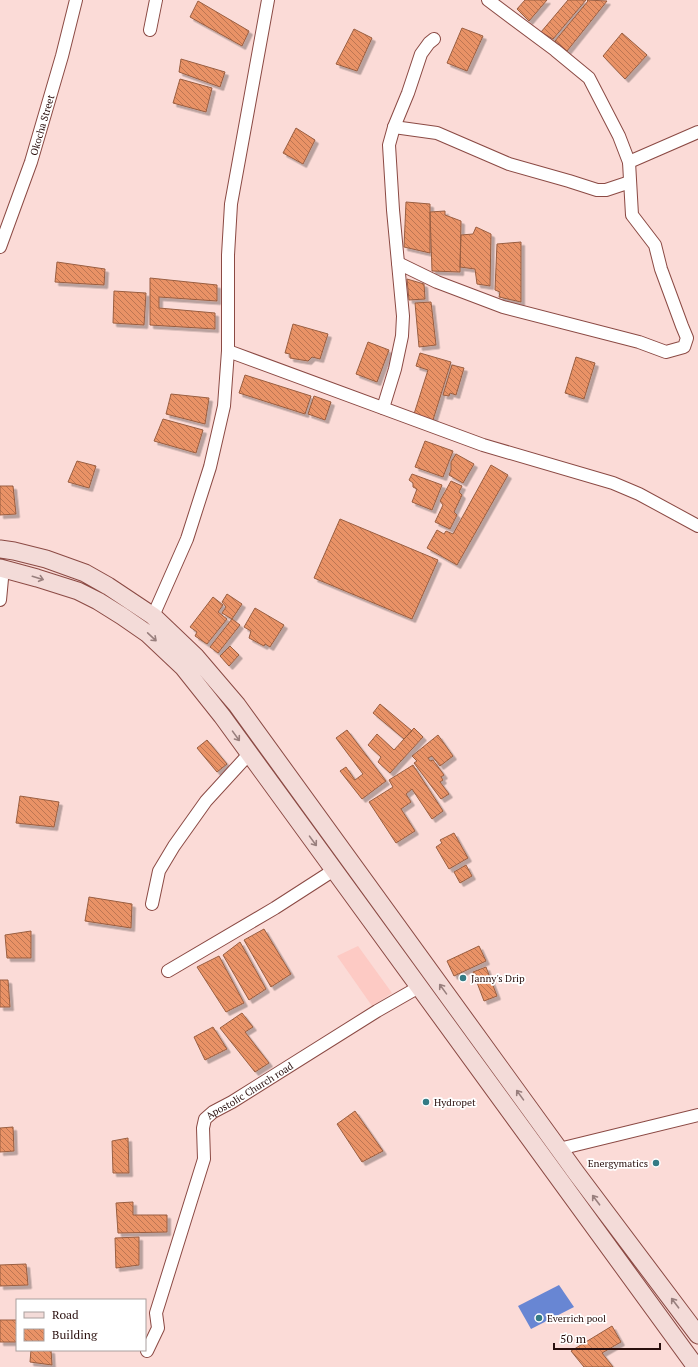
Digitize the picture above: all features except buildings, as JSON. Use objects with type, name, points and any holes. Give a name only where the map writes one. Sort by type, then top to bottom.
[{"type":"main road","points":[[0,549],[46,559],[85,573],[108,586],[153,616],[196,657],[236,705],[559,1149],[698,1335]]},
{"type":"main road","points":[[2,568],[78,591],[98,601],[148,634],[183,667],[222,716],[696,1367]]},
{"type":"street","name":"Okocha Street","points":[[0,247],[31,162],[62,56],[76,0]]},
{"type":"street","points":[[150,30],[156,0]]},
{"type":"street","points":[[153,616],[187,539],[210,467],[224,406],[228,351],[228,255],[232,204],[268,0]]},
{"type":"street","points":[[398,263],[437,282],[503,307],[639,342],[666,352],[684,348],[687,338],[661,269],[655,245],[632,215],[629,162],[619,136],[589,78],[555,50],[488,0]]},
{"type":"street","points":[[383,408],[395,369],[402,336],[403,316],[393,210],[389,145],[394,127],[408,93],[421,54],[434,39]]},
{"type":"street","points":[[394,127],[437,133],[509,164],[569,180],[597,190],[606,190],[630,182]]},
{"type":"street","points":[[629,162],[698,132]]},
{"type":"street","points":[[228,351],[483,445],[613,483],[639,494],[698,526]]},
{"type":"street","points":[[0,600],[2,568]]},
{"type":"street","points":[[152,904],[159,871],[174,846],[206,801],[249,754]]},
{"type":"street","points":[[168,972],[275,908],[334,870]]},
{"type":"street","name":"Apostolic Church road","points":[[147,1351],[158,1328],[156,1314],[204,1159],[203,1128],[206,1119],[213,1112],[232,1102],[377,1011],[420,987]]},
{"type":"street","points":[[559,1149],[698,1115]]},
{"type":"shaded area","points":[[358,946],[392,993],[372,1006],[337,956]]},
{"type":"water","name":"Everrich pool","points":[[559,1285],[574,1307],[531,1329],[518,1306]]},
{"type":"place","name":"Janny's Drip","points":[[463,978]]},
{"type":"place","name":"Hydropet","points":[[426,1102]]},
{"type":"place","name":"Energymatics","points":[[656,1163]]},
{"type":"place","name":"Everrich pool","points":[[539,1318]]}]
